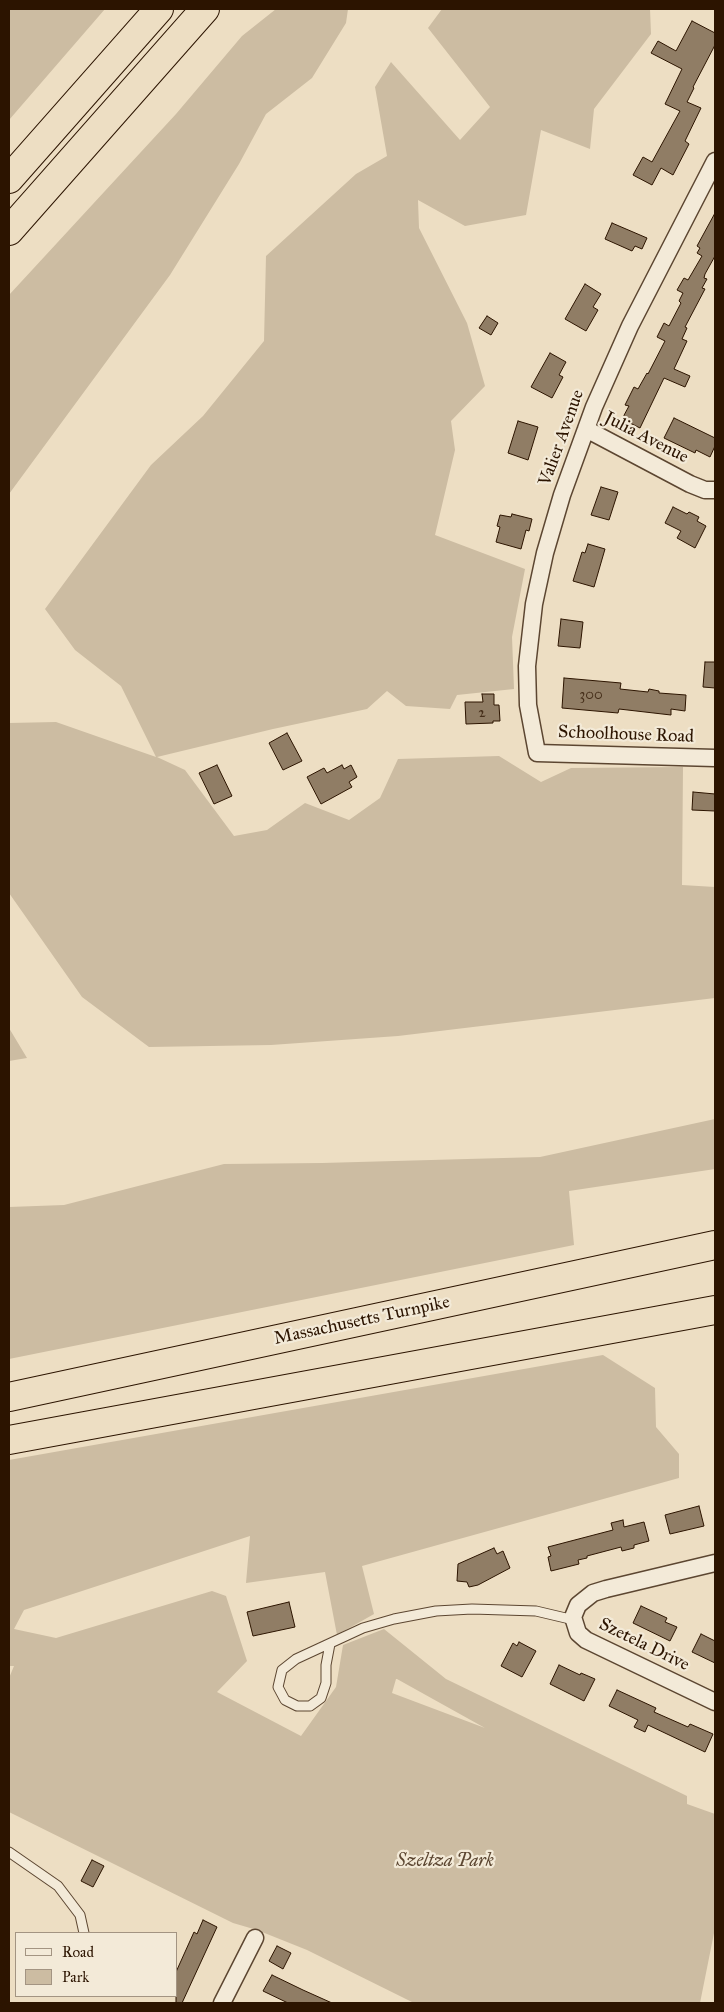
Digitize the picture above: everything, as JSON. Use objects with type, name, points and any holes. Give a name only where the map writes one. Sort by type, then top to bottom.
[{"type":"highway","points":[[9,179],[159,9]]},
{"type":"highway","points":[[9,231],[204,9]]},
{"type":"highway","name":"Massachusetts Turnpike","points":[[9,1397],[715,1246]]},
{"type":"highway","points":[[9,1440],[715,1310]]},
{"type":"street","name":"Valier Avenue","points":[[537,752],[528,705],[528,647],[539,578],[552,528],[586,429],[606,378],[630,326],[715,161]]},
{"type":"street","name":"Julia Avenue","points":[[586,429],[690,484],[705,490],[715,490]]},
{"type":"street","name":"Schoolhouse Road","points":[[537,752],[715,758]]},
{"type":"street","name":"Szetela Drive","points":[[715,1563],[606,1588],[593,1593],[578,1605],[574,1620],[579,1634],[586,1640],[715,1702]]},
{"type":"street","points":[[222,2003],[255,1938]]},
{"type":"lane","points":[[330,1644],[326,1665],[326,1683],[321,1698],[310,1706],[298,1706],[285,1700],[278,1687],[282,1670],[296,1659],[363,1628],[394,1619],[436,1611],[472,1609],[536,1611],[574,1620]]},
{"type":"lane","points":[[9,1852],[58,1886],[80,1915],[84,1932]]},
{"type":"green space","points":[[9,9],[105,9],[9,120]]},
{"type":"green space","points":[[276,9],[348,9],[346,23],[312,78],[266,114],[239,164],[170,275],[9,494],[9,295],[176,114],[242,36]]},
{"type":"green space","points":[[442,9],[650,9],[651,34],[594,109],[590,149],[541,130],[526,215],[465,226],[418,200],[419,228],[467,323],[485,386],[451,421],[455,450],[435,535],[525,569],[512,637],[514,689],[457,695],[450,709],[406,706],[387,691],[367,709],[157,757],[185,770],[234,836],[267,830],[305,803],[349,820],[380,798],[398,759],[499,756],[541,782],[571,768],[683,767],[682,885],[715,887],[715,998],[398,1036],[271,1045],[149,1047],[82,997],[9,893],[9,723],[56,722],[156,757],[121,686],[75,650],[45,609],[151,465],[203,416],[264,341],[266,256],[356,174],[387,156],[375,87],[391,62],[460,140],[490,107],[428,28]]},
{"type":"green space","points":[[9,1028],[27,1058],[9,1061]]},
{"type":"green space","points":[[715,1119],[715,1169],[569,1191],[574,1245],[9,1359],[9,1207],[64,1205],[224,1164],[540,1157]]},
{"type":"green space","name":"Szeltza Park","points":[[603,1355],[655,1388],[656,1427],[679,1454],[679,1478],[362,1566],[374,1614],[337,1635],[325,1572],[246,1583],[250,1536],[24,1610],[14,1629],[56,1638],[212,1591],[226,1596],[247,1661],[217,1692],[301,1736],[336,1687],[343,1645],[384,1629],[446,1679],[687,1796],[687,1804],[715,1814],[715,1928],[700,2003],[414,2003],[307,1950],[257,1930],[233,1923],[9,1812],[9,1678],[14,1666],[9,1666],[9,1460]],"holes":[[[397,1679],[485,1728],[392,1693]]]},
{"type":"building","points":[[692,21],[715,33],[715,45],[687,102],[701,108],[685,141],[689,144],[673,175],[661,168],[652,185],[633,175],[643,157],[652,162],[680,111],[665,104],[682,69],[651,53],[658,41],[676,51]]},
{"type":"building","points":[[715,213],[715,256],[705,274],[704,278],[707,279],[702,288],[705,289],[685,327],[687,328],[682,339],[687,341],[674,369],[690,376],[685,387],[664,378],[640,428],[622,419],[629,406],[625,405],[634,387],[638,389],[648,374],[665,341],[657,337],[664,323],[669,326],[681,303],[679,301],[683,293],[677,290],[684,278],[688,280],[702,256],[697,253],[700,248],[697,246]]},
{"type":"building","points":[[612,223],[647,238],[642,249],[635,246],[632,251],[605,239]]},
{"type":"building","points":[[585,284],[601,294],[593,307],[598,310],[586,331],[565,319]]},
{"type":"building","points":[[487,316],[498,323],[491,335],[479,328]]},
{"type":"building","points":[[550,353],[566,362],[559,375],[563,377],[552,398],[531,387]]},
{"type":"building","points":[[674,418],[715,438],[715,446],[710,457],[696,450],[695,453],[664,438]]},
{"type":"building","points":[[518,421],[538,427],[528,460],[508,453]]},
{"type":"building","points":[[601,487],[618,492],[609,520],[591,515]]},
{"type":"building","points":[[673,507],[687,514],[689,512],[699,517],[697,521],[706,526],[695,548],[677,538],[681,531],[665,523]]},
{"type":"building","points":[[512,514],[532,519],[529,531],[526,530],[521,549],[496,542],[500,527],[497,526],[500,515],[511,517]]},
{"type":"building","points":[[588,544],[605,549],[594,587],[573,581],[582,552],[585,553]]},
{"type":"building","points":[[561,619],[583,622],[580,648],[558,646]]},
{"type":"building","points":[[705,662],[715,662],[715,688],[703,687]]},
{"type":"building","points":[[564,678],[621,683],[620,689],[648,692],[649,689],[659,691],[659,693],[686,695],[685,711],[671,709],[671,715],[619,709],[618,713],[562,708]]},
{"type":"building","points":[[482,694],[494,694],[494,705],[499,705],[500,721],[466,724],[465,702],[483,702]]},
{"type":"building","points":[[287,733],[302,761],[283,770],[269,743]]},
{"type":"building","points":[[217,765],[232,796],[214,804],[199,773]]},
{"type":"building","points":[[342,765],[344,769],[351,765],[357,777],[349,782],[352,787],[321,804],[307,777],[324,768],[327,773]]},
{"type":"building","points":[[693,792],[715,794],[715,811],[692,810]]},
{"type":"building","points":[[699,1506],[704,1526],[670,1534],[665,1515]]},
{"type":"building","points":[[623,1520],[624,1527],[644,1522],[649,1541],[622,1551],[621,1547],[587,1556],[587,1558],[578,1560],[579,1564],[551,1571],[548,1557],[551,1556],[548,1547],[613,1530],[611,1523]]},
{"type":"building","points":[[494,1548],[497,1554],[503,1551],[510,1568],[478,1585],[469,1587],[467,1582],[457,1581],[458,1564]]},
{"type":"building","points":[[289,1602],[295,1627],[253,1636],[247,1612]]},
{"type":"building","points":[[641,1606],[667,1618],[665,1622],[677,1627],[670,1641],[633,1623]]},
{"type":"building","points":[[701,1634],[715,1641],[715,1663],[692,1652]]},
{"type":"building","points":[[519,1642],[536,1651],[522,1677],[501,1666],[513,1643],[517,1646]]},
{"type":"building","points":[[559,1665],[580,1675],[581,1673],[595,1679],[584,1701],[550,1684]]},
{"type":"building","points":[[617,1690],[656,1708],[654,1712],[688,1727],[690,1724],[713,1734],[705,1752],[648,1725],[645,1732],[634,1727],[638,1720],[609,1706]]},
{"type":"building","points":[[92,1860],[104,1866],[93,1887],[81,1881]]},
{"type":"building","points":[[203,1920],[217,1927],[182,2003],[176,2003],[176,1997],[178,1997],[178,1968],[194,1932],[197,1934]]},
{"type":"building","points":[[277,1946],[291,1953],[283,1969],[269,1961]]},
{"type":"building","points":[[272,1975],[332,2003],[288,2003],[263,1991]]}]
